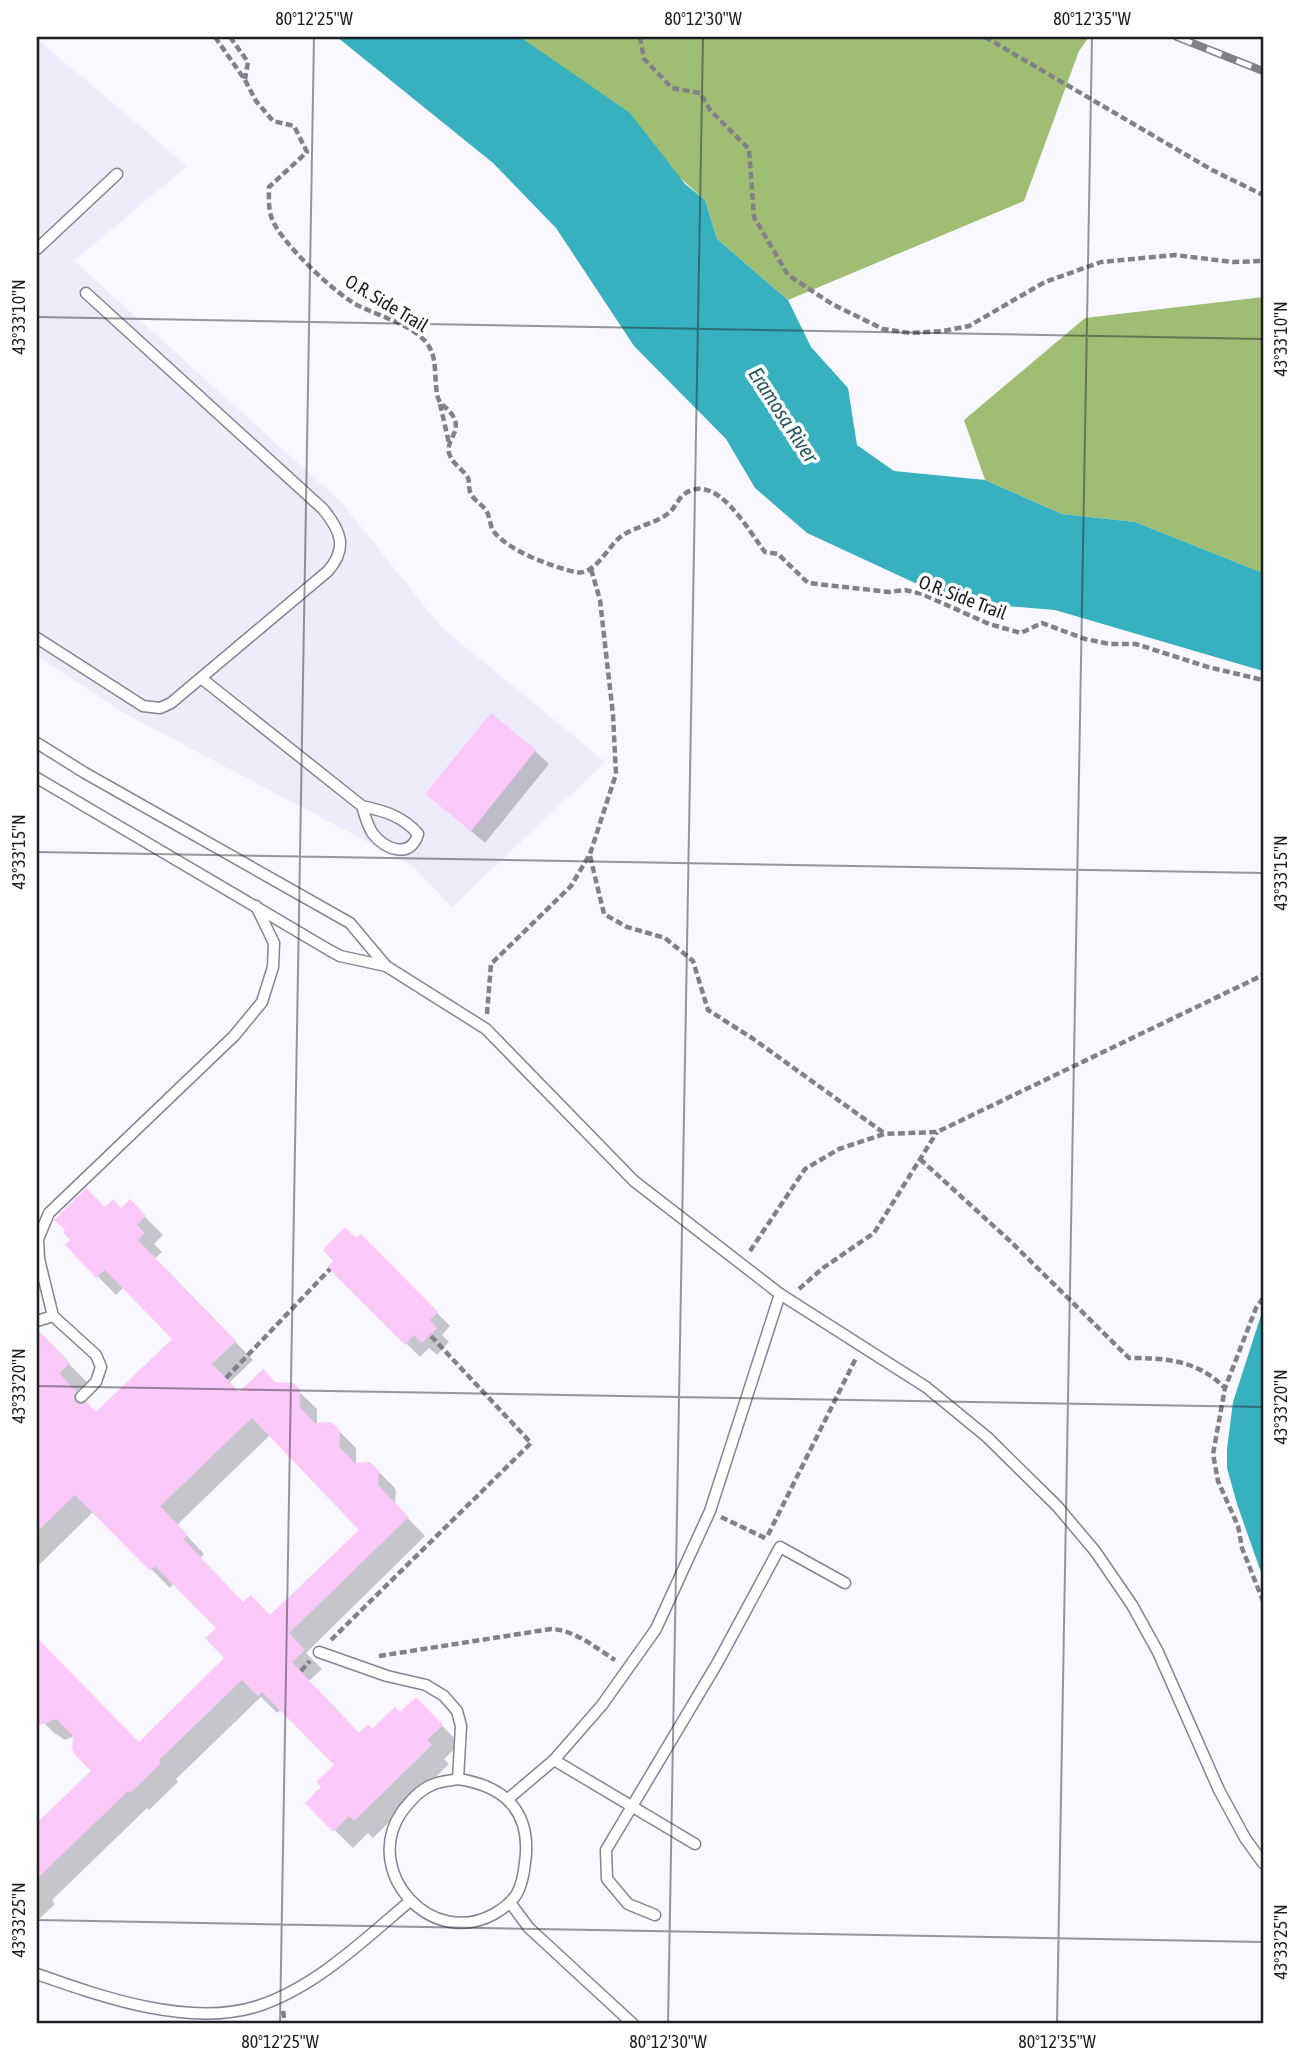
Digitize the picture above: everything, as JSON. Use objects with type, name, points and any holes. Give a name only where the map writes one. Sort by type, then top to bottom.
[{"type":"lane","points":[[37,249],[117,174]]},
{"type":"lane","points":[[37,638],[142,706],[160,708],[171,703],[328,570],[337,561],[341,550],[337,528],[323,509],[86,293]]},
{"type":"lane","points":[[201,678],[362,806],[392,813],[407,822],[418,834],[416,840],[408,849],[401,851],[383,843],[366,821],[362,806]]},
{"type":"lane","points":[[37,743],[350,923],[386,966],[486,1029],[634,1181],[783,1297],[926,1387],[987,1437],[1057,1506],[1095,1551],[1132,1605],[1158,1652],[1219,1790],[1245,1838],[1263,1863]]},
{"type":"lane","points":[[37,778],[341,956],[386,966]]},
{"type":"lane","points":[[81,1396],[96,1382],[101,1367],[96,1355],[53,1317],[39,1259],[38,1239],[49,1213],[234,1036],[262,1002],[273,967],[274,943],[256,906]]},
{"type":"lane","points":[[508,1799],[554,1760],[602,1705],[656,1629],[710,1511],[783,1297]]},
{"type":"lane","points":[[37,1321],[53,1317]]},
{"type":"lane","points":[[655,1915],[628,1904],[607,1879],[606,1850],[631,1806],[718,1662],[780,1547],[845,1583]]},
{"type":"lane","points":[[319,1652],[387,1676],[426,1685],[444,1696],[457,1711],[461,1726],[458,1779]]},
{"type":"lane","points":[[554,1760],[695,1844]]},
{"type":"lane","points":[[458,1779],[482,1783],[508,1799],[522,1821],[527,1848],[523,1879],[511,1904],[485,1919],[456,1923],[428,1916],[410,1901],[396,1881],[388,1849],[394,1824],[409,1801],[433,1784],[458,1779]]},
{"type":"lane","points":[[37,1974],[158,2010],[219,2013],[260,2005],[301,1986],[357,1946],[410,1901]]},
{"type":"lane","points":[[511,1904],[530,1928],[633,2024]]},
{"type":"path","name":"O.R. Side Trail","points":[[215,37],[256,101],[273,121],[294,126],[307,152],[269,187],[268,204],[272,220],[283,236],[322,278],[347,300],[417,334],[427,343],[434,360],[439,401],[454,418],[457,430],[449,444],[449,454],[454,464],[468,479],[471,494],[488,511],[493,532],[538,561],[579,573],[591,569],[620,538],[670,512],[682,496],[692,491],[706,490],[717,495],[735,510],[765,552],[778,554],[808,583],[889,592],[905,590],[922,594],[989,624],[1021,634],[1042,623],[1085,639],[1110,644],[1136,643],[1208,667],[1263,680]]},
{"type":"path","points":[[230,37],[248,62],[245,80]]},
{"type":"path","points":[[640,37],[644,59],[672,88],[700,93],[710,110],[749,149],[754,217],[788,275],[832,304],[883,329],[943,331],[969,326],[1045,282],[1101,262],[1175,255],[1233,262],[1263,261]]},
{"type":"path","points":[[985,37],[1212,170],[1263,195]]},
{"type":"path","points":[[439,401],[449,444]]},
{"type":"path","points":[[486,1029],[491,964],[571,886],[590,855],[616,774],[613,715],[600,600],[591,569]]},
{"type":"path","points":[[590,855],[604,914],[627,928],[665,938],[693,961],[708,1010],[752,1038],[884,1134]]},
{"type":"path","points":[[741,1265],[805,1169],[839,1149],[884,1134],[937,1132],[1263,975]]},
{"type":"path","points":[[783,1297],[874,1233],[937,1132]]},
{"type":"path","points":[[920,1159],[1009,1240],[1129,1358],[1167,1358],[1195,1366],[1216,1379],[1224,1388]]},
{"type":"path","points":[[226,1378],[330,1269]]},
{"type":"path","points":[[1263,1298],[1256,1308],[1224,1388],[1213,1454],[1218,1481],[1238,1526],[1242,1548],[1263,1601]]},
{"type":"path","points":[[301,1671],[531,1443],[430,1335]]},
{"type":"path","points":[[766,1539],[861,1348]]},
{"type":"path","points":[[710,1511],[780,1547]]},
{"type":"path","points":[[345,1661],[551,1629],[563,1630],[577,1636],[628,1668]]},
{"type":"shaded area","points":[[37,39],[187,166],[74,261],[342,503],[440,626],[605,762],[452,907],[413,866],[126,714],[37,656]]},
{"type":"green space","points":[[520,37],[1089,37],[1079,51],[1024,201],[788,300],[717,239],[705,200]]},
{"type":"green space","points":[[1263,297],[1263,573],[1135,522],[1062,514],[985,480],[964,420],[1085,318]]},
{"type":"water","name":"Eramosa River","points":[[337,37],[520,37],[630,113],[685,184],[705,200],[717,239],[788,300],[811,347],[848,388],[857,445],[894,471],[985,480],[1062,514],[1135,522],[1263,573],[1263,671],[1055,610],[956,602],[807,533],[755,488],[726,439],[634,346],[556,228],[493,163]]},
{"type":"water","points":[[1263,1309],[1263,1578],[1237,1504],[1227,1468],[1227,1449],[1233,1402]]},
{"type":"building","points":[[491,713],[536,750],[471,831],[425,794]]},
{"type":"building","points":[[86,1188],[105,1207],[113,1199],[121,1208],[130,1199],[146,1216],[137,1225],[145,1233],[138,1240],[236,1341],[212,1364],[239,1392],[263,1369],[275,1382],[293,1383],[300,1389],[300,1407],[315,1423],[330,1422],[338,1428],[339,1446],[355,1463],[369,1462],[376,1467],[379,1472],[378,1485],[409,1517],[289,1633],[305,1650],[292,1662],[359,1733],[368,1724],[372,1729],[395,1707],[400,1712],[416,1697],[443,1725],[427,1740],[432,1745],[354,1821],[349,1816],[333,1832],[305,1803],[321,1787],[316,1782],[334,1765],[262,1692],[258,1696],[242,1680],[159,1760],[161,1763],[37,1879],[37,1823],[91,1771],[75,1755],[72,1749],[73,1736],[56,1719],[37,1726],[37,1638],[139,1742],[224,1658],[205,1638],[216,1628],[155,1566],[150,1571],[75,1495],[37,1532],[37,1329],[70,1363],[59,1373],[76,1391],[75,1402],[87,1402],[96,1412],[172,1339],[105,1270],[96,1278],[65,1245],[70,1240],[63,1233],[65,1230],[54,1220]],"holes":[[[252,1418],[359,1530],[270,1615],[251,1595],[243,1602],[183,1539],[188,1535],[160,1506]]]},
{"type":"building","points":[[345,1227],[356,1238],[361,1234],[438,1312],[430,1320],[437,1328],[422,1343],[414,1335],[405,1345],[327,1267],[333,1261],[323,1250]]},
{"type":"railway","points":[[1177,37],[1263,71]]}]
